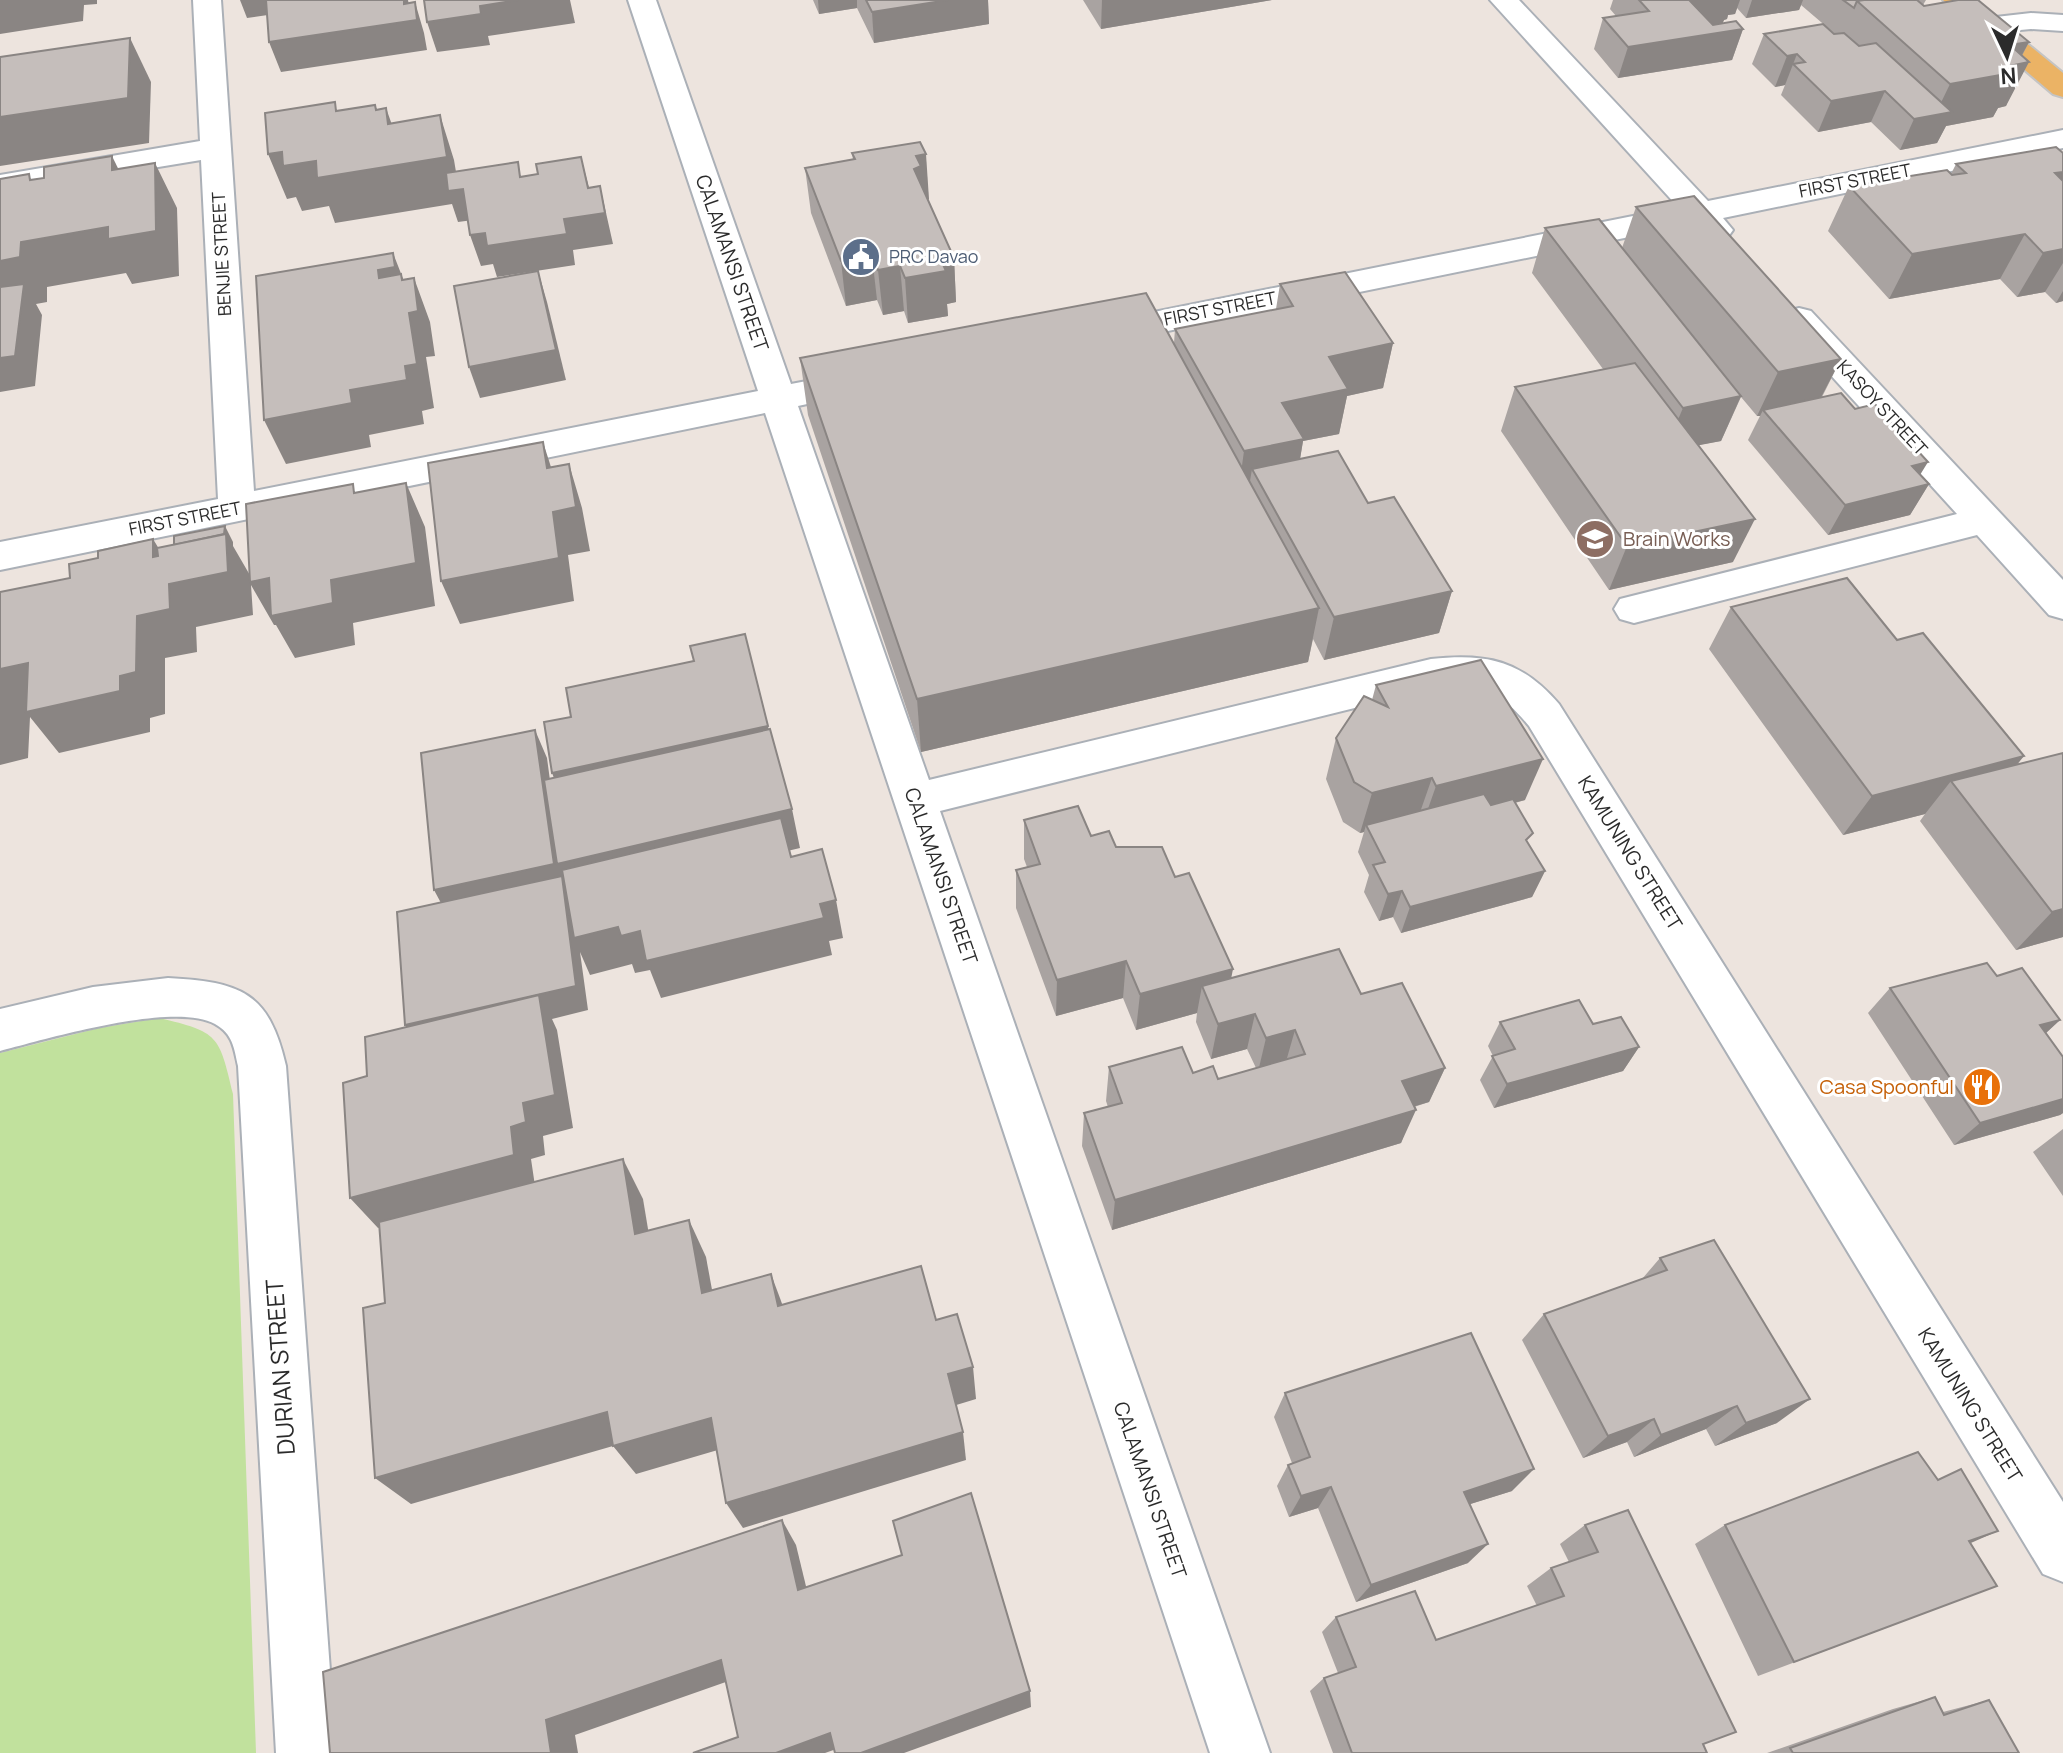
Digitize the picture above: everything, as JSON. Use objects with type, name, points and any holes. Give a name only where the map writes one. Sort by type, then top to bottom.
[{"type":"main road","points":[[1957,0],[2063,88]]},
{"type":"street","name":"BENJIE STREET","points":[[207,0],[237,508]]},
{"type":"street","name":"CALAMANSI STREET","points":[[642,0],[1240,1753]]},
{"type":"street","points":[[1504,0],[1742,257]]},
{"type":"street","points":[[1988,25],[2031,21],[2063,23]]},
{"type":"street","name":"FIRST STREET","points":[[1069,340],[2063,139]]},
{"type":"street","points":[[0,184],[215,148]]},
{"type":"street","name":"KASOY STREET","points":[[1773,290],[2063,605]]},
{"type":"street","name":"FIRST STREET","points":[[0,556],[901,374]]},
{"type":"street","points":[[1634,609],[1984,520]]},
{"type":"street","name":"KAMUNING STREET","points":[[915,800],[1431,674],[1463,670],[1500,674],[1513,682],[1526,691],[1544,715],[2063,1554]]},
{"type":"street","name":"DURIAN STREET","points":[[0,1030],[87,1009],[161,998],[216,1000],[250,1024],[262,1066],[306,1753]]},
{"type":"green space","points":[[159,1018],[194,1027],[213,1039],[224,1059],[233,1094],[256,1753],[0,1753],[0,1053],[99,1028]]},
{"type":"building","points":[[266,0],[404,0],[404,4],[415,2],[417,20],[269,42]]},
{"type":"building","points":[[424,0],[518,0],[480,6],[481,14],[427,22]]},
{"type":"building","points":[[866,0],[948,0],[872,12]]},
{"type":"building","points":[[1639,0],[1696,0],[1690,1],[1713,25],[1736,21],[1743,29],[1628,47],[1603,18],[1649,11]]},
{"type":"building","points":[[1843,0],[1864,0],[1857,1],[1854,8]]},
{"type":"building","points":[[1917,0],[1924,6],[1978,0],[2029,42],[2010,45],[2029,62],[2009,66],[2017,72],[1950,84],[1857,1]]},
{"type":"building","points":[[1823,24],[1834,34],[1844,33],[1859,46],[1876,43],[1952,112],[1914,119],[1885,91],[1831,101],[1793,64],[1805,62],[1797,54],[1787,56],[1764,34]]},
{"type":"building","points":[[130,38],[128,98],[0,117],[0,57]]},
{"type":"building","points":[[335,102],[336,111],[375,105],[376,110],[386,108],[388,124],[440,115],[447,157],[317,178],[316,161],[283,166],[282,152],[268,154],[265,113]]},
{"type":"building","points":[[920,142],[926,154],[916,156],[921,166],[914,169],[954,258],[941,260],[946,271],[905,278],[900,266],[878,270],[872,256],[841,261],[805,168],[855,159],[852,153]]},
{"type":"building","points":[[2056,147],[2063,153],[2063,172],[2055,173],[2063,181],[2063,249],[2043,253],[2025,234],[1912,254],[1849,186],[1947,170],[1952,175],[1966,173],[1956,164]]},
{"type":"building","points":[[112,156],[112,170],[155,163],[156,231],[108,239],[108,227],[21,242],[20,257],[0,261],[0,179],[29,174],[30,180],[44,178],[44,167]]},
{"type":"building","points":[[581,157],[588,188],[600,186],[605,213],[564,219],[567,234],[487,246],[485,233],[470,235],[463,189],[448,191],[446,173],[518,162],[520,177],[538,174],[536,164]]},
{"type":"building","points":[[1694,196],[1841,359],[1778,372],[1636,207]]},
{"type":"building","points":[[1599,219],[1741,396],[1683,408],[1545,228]]},
{"type":"building","points":[[393,253],[395,267],[378,270],[379,278],[401,274],[402,280],[414,278],[418,311],[409,313],[417,364],[405,366],[407,380],[350,390],[352,403],[264,420],[256,276]]},
{"type":"building","points":[[538,271],[556,350],[469,367],[454,286]]},
{"type":"building","points":[[1345,272],[1393,343],[1329,357],[1348,389],[1282,403],[1304,439],[1244,451],[1175,329],[1293,306],[1280,284]]},
{"type":"building","points":[[24,284],[15,356],[0,358],[0,287]]},
{"type":"building","points":[[1146,293],[1319,608],[917,699],[800,358]]},
{"type":"building","points":[[1635,363],[1755,519],[1627,546],[1515,387]]},
{"type":"building","points":[[1841,393],[1855,409],[1875,404],[1928,462],[1912,466],[1929,484],[1845,505],[1763,410]]},
{"type":"building","points":[[543,442],[547,468],[569,464],[576,507],[553,512],[559,558],[441,581],[428,463]]},
{"type":"building","points":[[1338,451],[1368,503],[1394,497],[1452,591],[1334,617],[1252,469]]},
{"type":"building","points":[[406,483],[416,563],[331,580],[333,603],[271,616],[269,578],[250,582],[246,504],[353,484],[354,493]]},
{"type":"building","points":[[225,526],[224,534],[174,545],[174,536]]},
{"type":"building","points":[[226,534],[228,572],[169,584],[170,609],[137,616],[136,672],[120,676],[120,691],[26,712],[28,663],[0,669],[0,592],[70,578],[69,564],[98,558],[98,551],[153,539],[153,557],[158,556],[157,548]]},
{"type":"building","points":[[1847,578],[1897,640],[1923,633],[2024,756],[1872,796],[1731,607]]},
{"type":"building","points":[[745,634],[768,726],[552,773],[544,722],[571,717],[566,688],[694,661],[690,646]]},
{"type":"building","points":[[1481,660],[1543,759],[1436,786],[1432,778],[1372,793],[1354,782],[1336,738],[1364,696],[1388,707],[1376,685]]},
{"type":"building","points":[[770,729],[792,809],[557,864],[544,780]]},
{"type":"building","points":[[535,730],[554,864],[434,890],[421,753]]},
{"type":"building","points":[[2063,753],[2063,909],[2052,912],[1951,781]]},
{"type":"building","points":[[1484,794],[1491,805],[1513,799],[1533,833],[1526,840],[1545,871],[1410,907],[1402,891],[1388,894],[1373,865],[1385,862],[1366,825]]},
{"type":"building","points":[[1078,806],[1091,836],[1109,831],[1116,847],[1162,847],[1175,877],[1189,873],[1233,969],[1140,994],[1126,961],[1057,980],[1016,870],[1040,864],[1024,820]]},
{"type":"building","points":[[781,818],[791,857],[822,849],[836,900],[820,904],[824,918],[646,961],[640,931],[621,936],[618,927],[574,938],[562,870]]},
{"type":"building","points":[[562,876],[576,986],[405,1025],[397,912]]},
{"type":"building","points":[[1339,949],[1361,994],[1402,983],[1445,1068],[1402,1081],[1416,1110],[1115,1200],[1084,1113],[1122,1103],[1109,1067],[1182,1047],[1193,1073],[1213,1066],[1218,1079],[1305,1054],[1295,1030],[1266,1038],[1255,1014],[1218,1024],[1202,986]]},
{"type":"building","points":[[1987,963],[1997,976],[2022,968],[2060,1020],[2040,1025],[2063,1057],[2063,1099],[1980,1123],[1890,988]]},
{"type":"building","points":[[539,995],[555,1095],[523,1103],[526,1122],[511,1127],[514,1155],[350,1198],[343,1083],[367,1076],[365,1037]]},
{"type":"building","points":[[1579,1000],[1593,1024],[1621,1017],[1639,1047],[1507,1084],[1492,1056],[1515,1049],[1500,1022]]},
{"type":"building","points":[[623,1159],[635,1234],[689,1220],[702,1293],[771,1274],[778,1306],[921,1266],[936,1320],[957,1314],[973,1367],[948,1374],[963,1432],[726,1503],[711,1418],[613,1446],[607,1412],[375,1478],[363,1308],[385,1303],[379,1222]]},
{"type":"building","points":[[1714,1240],[1810,1399],[1746,1423],[1737,1406],[1661,1435],[1654,1419],[1608,1436],[1544,1314],[1667,1270],[1660,1258]]},
{"type":"building","points":[[1471,1333],[1534,1469],[1464,1492],[1488,1544],[1371,1585],[1331,1487],[1301,1496],[1288,1465],[1310,1457],[1285,1393]]},
{"type":"building","points":[[1918,1452],[1938,1480],[1961,1469],[1998,1531],[1969,1541],[1997,1586],[1794,1662],[1725,1525]]},
{"type":"building","points":[[971,1493],[1030,1691],[861,1753],[835,1753],[830,1733],[776,1753],[693,1753],[738,1737],[721,1660],[546,1720],[551,1753],[330,1753],[323,1672],[782,1520],[798,1590],[902,1555],[893,1521]]},
{"type":"building","points":[[1628,1510],[1736,1732],[1703,1744],[1707,1753],[1352,1753],[1324,1678],[1356,1667],[1336,1617],[1415,1591],[1436,1640],[1564,1596],[1551,1568],[1598,1552],[1585,1525]]},
{"type":"building","points":[[1935,1697],[1944,1715],[1989,1700],[2019,1753],[1793,1753],[1790,1748]]},
{"type":"place","name":"PRC Davao","points":[[861,257]]},
{"type":"place","name":"Brain Works","points":[[1595,539]]},
{"type":"place","name":"Casa Spoonful","points":[[1982,1087]]}]
